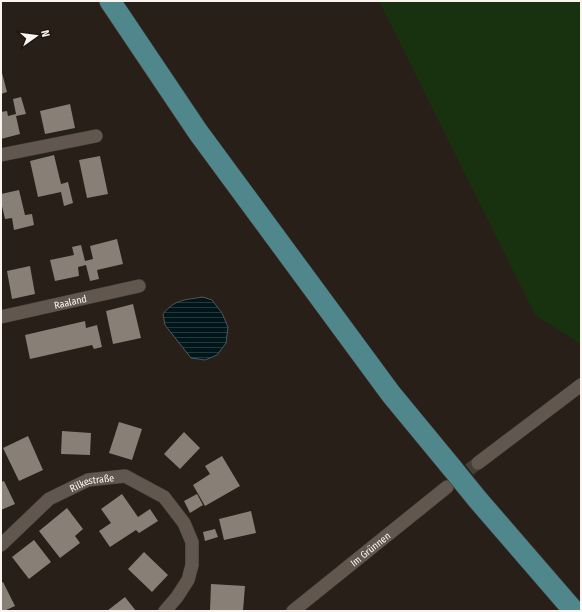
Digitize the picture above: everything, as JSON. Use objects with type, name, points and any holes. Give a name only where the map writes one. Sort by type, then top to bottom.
[{"type":"main road","points":[[110,1],[198,132],[391,394],[450,477],[478,500],[574,611]]},
{"type":"street","points":[[1,155],[96,136]]},
{"type":"street","name":"Raaland","points":[[1,316],[138,286]]},
{"type":"street","points":[[478,463],[581,386]]},
{"type":"street","name":"Rilkestraße","points":[[1,546],[49,499],[88,480],[125,476],[164,497],[184,523],[192,542],[192,565],[188,580],[177,597],[165,611]]},
{"type":"street","name":"Im Grünnen","points":[[293,611],[450,477]]},
{"type":"green space","points":[[379,1],[581,1],[581,344],[535,315]]},
{"type":"shaded area","points":[[203,297],[212,300],[222,313],[228,327],[226,343],[217,355],[205,360],[191,358],[165,325],[163,314],[167,309],[176,303]]},
{"type":"building","points":[[1,69],[7,92],[1,94]]},
{"type":"building","points":[[21,97],[26,114],[16,116],[20,134],[1,139],[1,112],[7,111],[8,116],[16,114],[13,99]]},
{"type":"building","points":[[70,104],[75,128],[45,134],[40,111]]},
{"type":"building","points":[[54,155],[61,184],[68,182],[73,203],[64,206],[61,192],[38,197],[30,161]]},
{"type":"building","points":[[100,156],[108,194],[87,198],[79,160]]},
{"type":"building","points":[[19,190],[25,215],[32,214],[34,225],[14,230],[12,218],[5,219],[1,202],[1,194]]},
{"type":"building","points":[[117,239],[123,264],[97,270],[99,279],[90,281],[86,265],[78,267],[79,276],[55,281],[50,260],[74,255],[72,247],[81,245],[85,261],[93,259],[90,246]]},
{"type":"building","points":[[30,266],[35,294],[12,299],[7,271]]},
{"type":"building","points":[[133,304],[141,338],[113,344],[106,311]]},
{"type":"building","points":[[85,321],[86,328],[97,325],[102,347],[94,349],[92,345],[30,359],[25,335]]},
{"type":"building","points":[[119,422],[142,429],[132,460],[109,453]]},
{"type":"building","points":[[62,431],[91,433],[90,455],[61,454]]},
{"type":"building","points":[[184,432],[200,448],[180,469],[164,454]]},
{"type":"building","points":[[28,436],[43,470],[19,481],[3,448]]},
{"type":"building","points":[[222,456],[240,486],[205,506],[193,485],[210,474],[205,466]]},
{"type":"building","points":[[4,481],[15,504],[1,510],[1,482]]},
{"type":"building","points":[[122,494],[138,517],[150,509],[158,521],[139,533],[136,530],[110,547],[99,531],[111,523],[101,509]]},
{"type":"building","points":[[197,494],[203,505],[190,513],[184,501]]},
{"type":"building","points":[[67,508],[83,529],[75,536],[80,543],[60,558],[39,531]]},
{"type":"building","points":[[251,511],[256,533],[224,540],[219,519]]},
{"type":"building","points":[[215,529],[218,537],[205,541],[203,532]]},
{"type":"building","points":[[34,540],[51,562],[29,579],[12,557]]},
{"type":"building","points":[[144,552],[168,575],[152,592],[128,569]]},
{"type":"building","points":[[3,582],[15,606],[1,611],[1,583]]},
{"type":"building","points":[[211,584],[245,586],[243,611],[210,610]]},
{"type":"building","points":[[125,597],[136,611],[107,611]]},
{"type":"tunnel","points":[[454,481],[478,463]]}]
